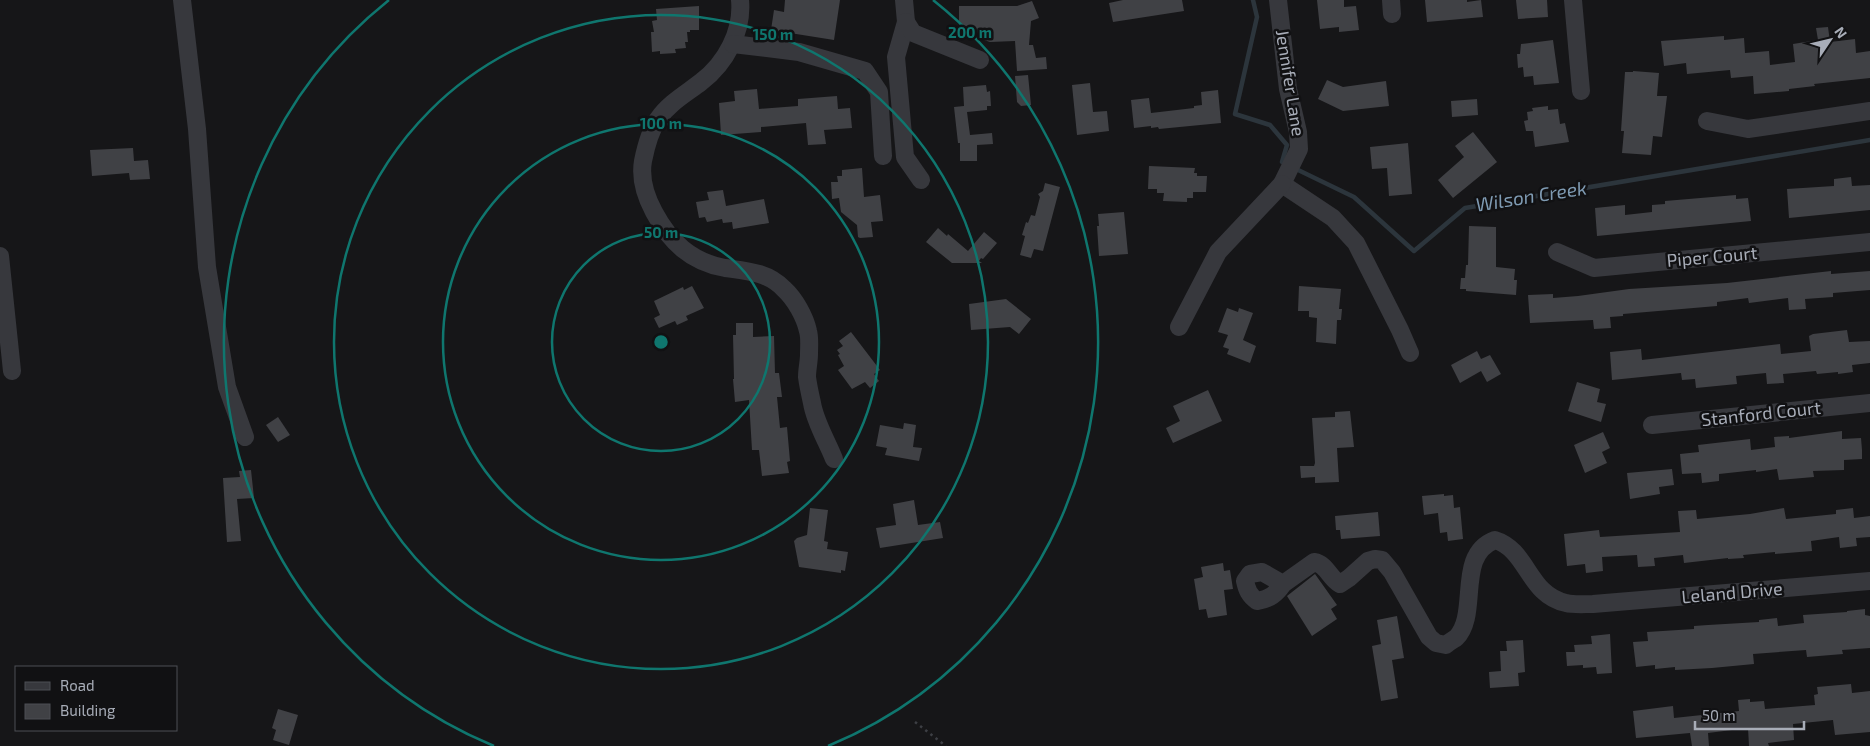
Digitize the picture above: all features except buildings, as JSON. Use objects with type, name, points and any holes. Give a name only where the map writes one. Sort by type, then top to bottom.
[{"type":"street","points":[[182,0],[198,129],[207,266],[228,388],[245,437]]},
{"type":"street","points":[[740,0],[741,10],[733,44],[718,66],[703,81],[679,98],[659,118],[648,140],[642,164],[644,188],[651,207],[664,231],[680,248],[703,262],[764,275],[784,289],[799,310],[809,332],[807,375],[812,406],[834,459]]},
{"type":"street","points":[[904,0],[906,22],[896,57],[905,157],[921,180]]},
{"type":"street","name":"Jennifer Lane","points":[[1179,327],[1218,252],[1284,180],[1299,149],[1298,132],[1288,89],[1278,0]]},
{"type":"street","points":[[1573,0],[1581,91]]},
{"type":"street","points":[[906,22],[913,33],[980,60]]},
{"type":"street","points":[[733,44],[799,52],[865,71],[879,92],[884,156]]},
{"type":"street","points":[[1706,121],[1748,129],[1870,111]]},
{"type":"street","points":[[1284,180],[1333,218],[1356,243],[1397,323],[1410,353]]},
{"type":"street","name":"Piper Court","points":[[1557,252],[1594,268],[1870,242]]},
{"type":"street","points":[[0,256],[12,371]]},
{"type":"street","name":"Stanford Court","points":[[1652,425],[1870,403]]},
{"type":"street","name":"Leland Drive","points":[[1283,584],[1314,562],[1323,565],[1334,581],[1340,584],[1368,561],[1382,560],[1392,572],[1429,637],[1436,643],[1446,644],[1456,638],[1465,618],[1472,566],[1477,556],[1488,544],[1495,540],[1504,543],[1514,551],[1534,582],[1544,592],[1565,603],[1593,604],[1870,581]]},
{"type":"path","points":[[915,722],[946,746]]},
{"type":"waterway","name":"Wilson Creek","points":[[1253,0],[1257,17],[1235,114],[1270,125],[1287,145],[1282,162],[1287,164]]},
{"type":"waterway","name":"Wilson Creek","points":[[1294,168],[1354,197],[1414,251],[1465,208],[1870,140]]}]
